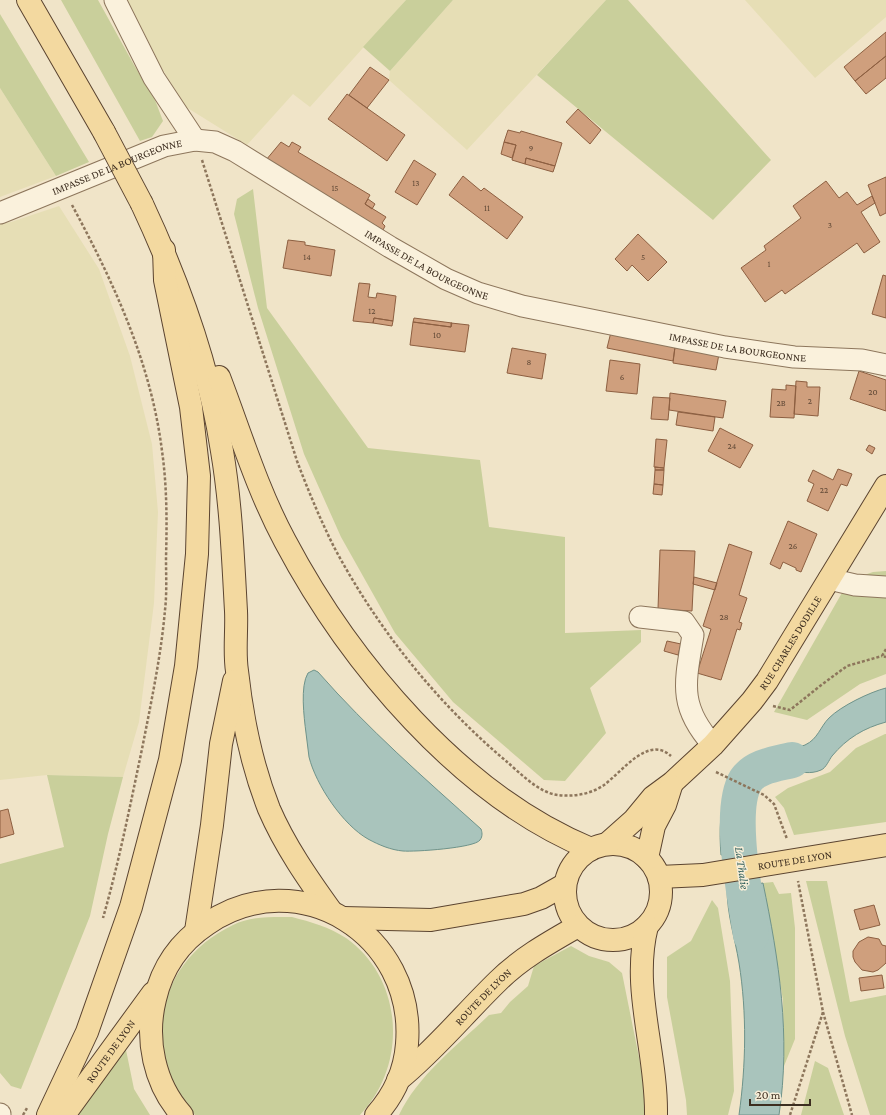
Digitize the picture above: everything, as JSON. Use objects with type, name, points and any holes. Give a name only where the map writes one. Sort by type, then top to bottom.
[{"type":"main road","points":[[28,0],[104,132],[142,204],[164,250],[185,305],[211,394],[222,453],[229,506],[234,563],[236,670],[251,750],[269,809],[284,840],[337,915]]},
{"type":"main road","points":[[40,1108],[88,1032],[132,907],[170,760],[186,666],[197,554],[199,476],[191,407],[165,280],[164,250]]},
{"type":"main road","points":[[185,305],[209,353],[246,453],[284,540],[312,590],[343,636],[416,724],[470,773],[499,796],[545,827],[599,846],[629,846],[647,858],[654,867],[660,886],[659,906],[654,917],[647,926],[631,936],[612,941],[600,939],[588,934],[578,926],[569,914],[565,900],[564,885],[569,870],[578,858],[599,846]]},
{"type":"main road","name":"RUE CHARLES DODILLE","points":[[599,846],[634,820],[653,797],[713,745],[752,701],[767,681],[886,486]]},
{"type":"main road","points":[[196,931],[212,825],[221,744],[236,670]]},
{"type":"main road","name":"RUE CHARLES DODILLE","points":[[647,858],[654,826],[679,776]]},
{"type":"main road","name":"ROUTE DE LYON","points":[[660,886],[707,874],[886,845]]},
{"type":"main road","points":[[337,915],[431,920],[524,904],[541,898],[564,885]]},
{"type":"main road","points":[[182,1115],[166,1092],[156,1067],[151,1041],[151,1014],[157,988],[166,967],[180,948],[196,931],[219,915],[246,905],[275,900],[304,903],[337,915],[365,934],[383,953],[396,976],[403,995],[408,1028],[406,1055],[398,1080],[389,1098],[377,1115]]},
{"type":"main road","name":"ROUTE DE LYON","points":[[398,1080],[421,1062],[498,981],[522,960],[578,926]]},
{"type":"main road","points":[[647,926],[643,944],[641,971],[643,1007],[653,1070],[656,1115]]},
{"type":"main road","name":"ROUTE DE LYON","points":[[64,1115],[157,988]]},
{"type":"street","points":[[115,0],[154,78],[195,140]]},
{"type":"street","name":"IMPASSE DE LA BOURGEONNE","points":[[0,213],[164,146],[195,140],[215,142],[235,151],[390,247],[446,279],[478,293],[522,306],[718,346],[794,357],[862,360],[886,365]]},
{"type":"street","points":[[829,579],[855,585],[886,587]]},
{"type":"street","points":[[640,617],[684,622],[693,635],[685,681],[686,700],[694,718],[713,745]]},
{"type":"path","points":[[195,140],[297,461],[314,503],[334,547],[363,596],[413,667],[441,700],[483,742],[542,790],[556,795],[575,796],[591,792],[604,785],[644,752],[655,748],[664,750],[679,776]]},
{"type":"path","points":[[62,187],[97,251],[132,331],[155,414],[162,450],[166,488],[166,585],[162,632],[152,694],[122,846],[102,919]]},
{"type":"path","points":[[882,656],[886,649]]},
{"type":"path","points":[[752,701],[790,710],[847,666],[882,656],[886,657]]},
{"type":"path","points":[[723,775],[764,795],[774,804],[795,860],[823,1012],[852,1115]]},
{"type":"path","points":[[790,1115],[823,1012]]},
{"type":"path","points":[[23,1115],[40,1108]]},
{"type":"shaded area","points":[[127,0],[406,0],[310,107],[293,94],[247,145],[186,107],[161,67]]},
{"type":"shaded area","points":[[453,0],[606,0],[467,150],[389,80],[390,71]]},
{"type":"shaded area","points":[[745,0],[886,0],[886,17],[815,78]]},
{"type":"shaded area","points":[[0,88],[56,176],[0,197]]},
{"type":"shaded area","points":[[59,206],[99,269],[130,356],[152,444],[158,512],[154,603],[139,722],[123,777],[47,775],[0,780],[0,224],[11,222]]},
{"type":"green space","points":[[61,0],[98,0],[155,100],[163,121],[152,137],[140,141]]},
{"type":"green space","points":[[406,0],[453,0],[390,71],[363,47]]},
{"type":"green space","points":[[606,0],[628,0],[771,160],[713,220],[537,75]]},
{"type":"green space","points":[[0,14],[89,162],[56,176],[0,88]]},
{"type":"green space","points":[[253,189],[267,308],[368,448],[480,460],[489,527],[565,537],[565,633],[641,630],[641,642],[590,688],[606,733],[565,781],[544,780],[453,702],[395,633],[341,537],[304,454],[258,308],[234,214],[237,199]]},
{"type":"green space","points":[[886,571],[886,674],[860,684],[807,720],[774,712],[843,591],[864,575],[873,572]]},
{"type":"green space","points":[[885,734],[886,822],[794,835],[784,808],[775,797],[788,788],[830,772],[856,748]]},
{"type":"green space","points":[[47,775],[123,777],[108,834],[90,916],[21,1089],[11,1086],[0,1073],[0,864],[64,847]]},
{"type":"green space","points":[[806,881],[827,881],[850,1002],[886,995],[886,1115],[870,1115],[845,1036]]},
{"type":"green space","points":[[773,882],[779,894],[791,893],[795,928],[795,1039],[784,1066],[783,1000],[763,883]]},
{"type":"green space","points":[[712,900],[718,908],[730,981],[734,1091],[728,1115],[687,1115],[686,1100],[667,997],[667,957],[691,941]]},
{"type":"green space","points":[[269,917],[292,917],[326,928],[346,938],[365,955],[379,976],[389,999],[393,1023],[392,1048],[386,1072],[376,1095],[360,1115],[195,1115],[177,1090],[166,1064],[162,1037],[164,1010],[172,985],[186,961],[207,941],[233,925],[254,919]]},
{"type":"green space","points":[[571,946],[589,956],[609,962],[622,973],[646,1092],[645,1115],[399,1115],[407,1100],[427,1074],[439,1062],[489,1015],[501,1013],[510,1002],[528,986],[534,966]]},
{"type":"green space","points":[[125,1045],[134,1089],[150,1115],[78,1115],[82,1103]]},
{"type":"green space","points":[[815,1061],[828,1068],[844,1115],[801,1115]]},
{"type":"water","points":[[314,670],[318,672],[397,753],[481,829],[482,836],[480,840],[476,843],[456,847],[419,851],[403,851],[381,845],[368,839],[349,824],[324,792],[309,757],[304,719],[303,693],[308,673]]},
{"type":"water","points":[[886,688],[886,722],[870,727],[856,734],[832,756],[823,769],[813,772],[782,773],[758,782],[734,773],[740,764],[748,758],[766,752],[796,748],[805,745],[813,740],[826,721],[834,713],[864,696]]},
{"type":"water","points":[[727,786],[752,793],[748,814],[753,850],[721,855],[721,820]]},
{"type":"water","points":[[763,883],[774,941],[782,998],[784,1056],[779,1115],[739,1115],[745,1039],[742,982],[728,908],[727,888]]},
{"type":"building","points":[[886,32],[886,56],[855,81],[844,67]]},
{"type":"building","points":[[886,56],[886,78],[866,94],[855,81]]},
{"type":"building","points":[[370,67],[389,80],[367,108],[349,95]]},
{"type":"building","points":[[347,94],[405,135],[387,161],[328,119]]},
{"type":"building","points":[[578,109],[601,130],[590,144],[566,122]]},
{"type":"building","points":[[508,130],[520,133],[521,131],[562,143],[555,166],[526,158],[525,164],[512,160],[516,145],[504,142]]},
{"type":"building","points":[[281,142],[289,147],[292,142],[301,147],[298,152],[370,195],[365,204],[386,217],[382,223],[385,226],[383,230],[266,160]]},
{"type":"building","points":[[504,142],[516,145],[512,158],[501,154]]},
{"type":"building","points":[[526,158],[555,166],[553,172],[525,164]]},
{"type":"building","points":[[414,160],[436,174],[417,205],[395,192]]},
{"type":"building","points":[[463,176],[481,191],[484,188],[523,217],[507,239],[449,195]]},
{"type":"building","points":[[886,177],[886,213],[880,216],[868,185]]},
{"type":"building","points":[[826,181],[839,198],[847,192],[857,205],[872,196],[875,203],[861,212],[880,242],[864,253],[857,243],[785,294],[782,290],[765,302],[741,268],[766,250],[764,246],[801,218],[793,206]]},
{"type":"building","points":[[368,199],[375,204],[372,209],[365,204]]},
{"type":"building","points":[[638,234],[667,262],[648,281],[632,265],[627,271],[615,259]]},
{"type":"building","points":[[288,240],[305,242],[305,245],[335,250],[331,276],[283,268]]},
{"type":"building","points":[[883,275],[886,276],[886,318],[872,314]]},
{"type":"building","points":[[359,283],[370,284],[368,297],[376,298],[377,293],[396,296],[393,321],[374,318],[373,323],[353,321]]},
{"type":"building","points":[[374,318],[393,321],[392,326],[373,323]]},
{"type":"building","points":[[414,318],[452,323],[451,327],[413,322]]},
{"type":"building","points":[[413,322],[451,327],[451,323],[469,325],[465,352],[410,345]]},
{"type":"building","points":[[611,332],[675,347],[673,361],[607,348]]},
{"type":"building","points":[[675,347],[719,354],[716,370],[673,363]]},
{"type":"building","points":[[512,348],[546,354],[542,379],[507,373]]},
{"type":"building","points":[[610,360],[640,364],[637,394],[606,391]]},
{"type":"building","points":[[859,371],[886,380],[886,411],[850,399]]},
{"type":"building","points":[[796,381],[807,382],[807,387],[820,387],[818,416],[794,414]]},
{"type":"building","points":[[786,385],[796,386],[794,418],[770,417],[772,389],[786,390]]},
{"type":"building","points":[[670,393],[726,401],[723,418],[669,410]]},
{"type":"building","points":[[653,397],[670,398],[668,420],[651,419]]},
{"type":"building","points":[[678,412],[715,417],[713,431],[676,425]]},
{"type":"building","points":[[720,428],[753,445],[740,468],[708,451]]},
{"type":"building","points":[[656,439],[667,440],[664,468],[654,467]]},
{"type":"building","points":[[869,445],[875,448],[872,454],[866,450]]},
{"type":"building","points":[[655,467],[664,468],[664,470],[655,470]]},
{"type":"building","points":[[838,469],[852,474],[847,486],[841,484],[828,511],[807,501],[814,484],[808,481],[813,470],[833,480]]},
{"type":"building","points":[[655,470],[664,470],[663,485],[654,484]]},
{"type":"building","points":[[654,484],[663,485],[662,495],[653,494]]},
{"type":"building","points":[[788,521],[817,534],[801,572],[783,562],[780,569],[770,564]]},
{"type":"building","points":[[729,544],[752,552],[739,595],[747,598],[739,622],[742,623],[740,630],[737,629],[721,680],[697,673],[711,629],[703,626]]},
{"type":"building","points":[[660,550],[695,551],[692,611],[658,609]]},
{"type":"building","points":[[694,577],[717,583],[715,590],[693,584]]},
{"type":"building","points":[[667,641],[681,644],[678,655],[664,651]]},
{"type":"building","points":[[8,809],[14,834],[0,838],[0,811]]},
{"type":"building","points":[[874,905],[880,925],[860,930],[854,910]]},
{"type":"building","points":[[868,937],[879,939],[882,945],[886,946],[886,963],[878,970],[873,972],[862,970],[855,962],[853,957],[853,951],[859,942]]},
{"type":"building","points":[[882,975],[884,988],[861,991],[859,978]]},
{"type":"waterway","name":"La Thalie","points":[[751,935],[742,878],[738,833],[738,812],[741,794],[746,780],[750,775],[767,766],[792,760]]}]
